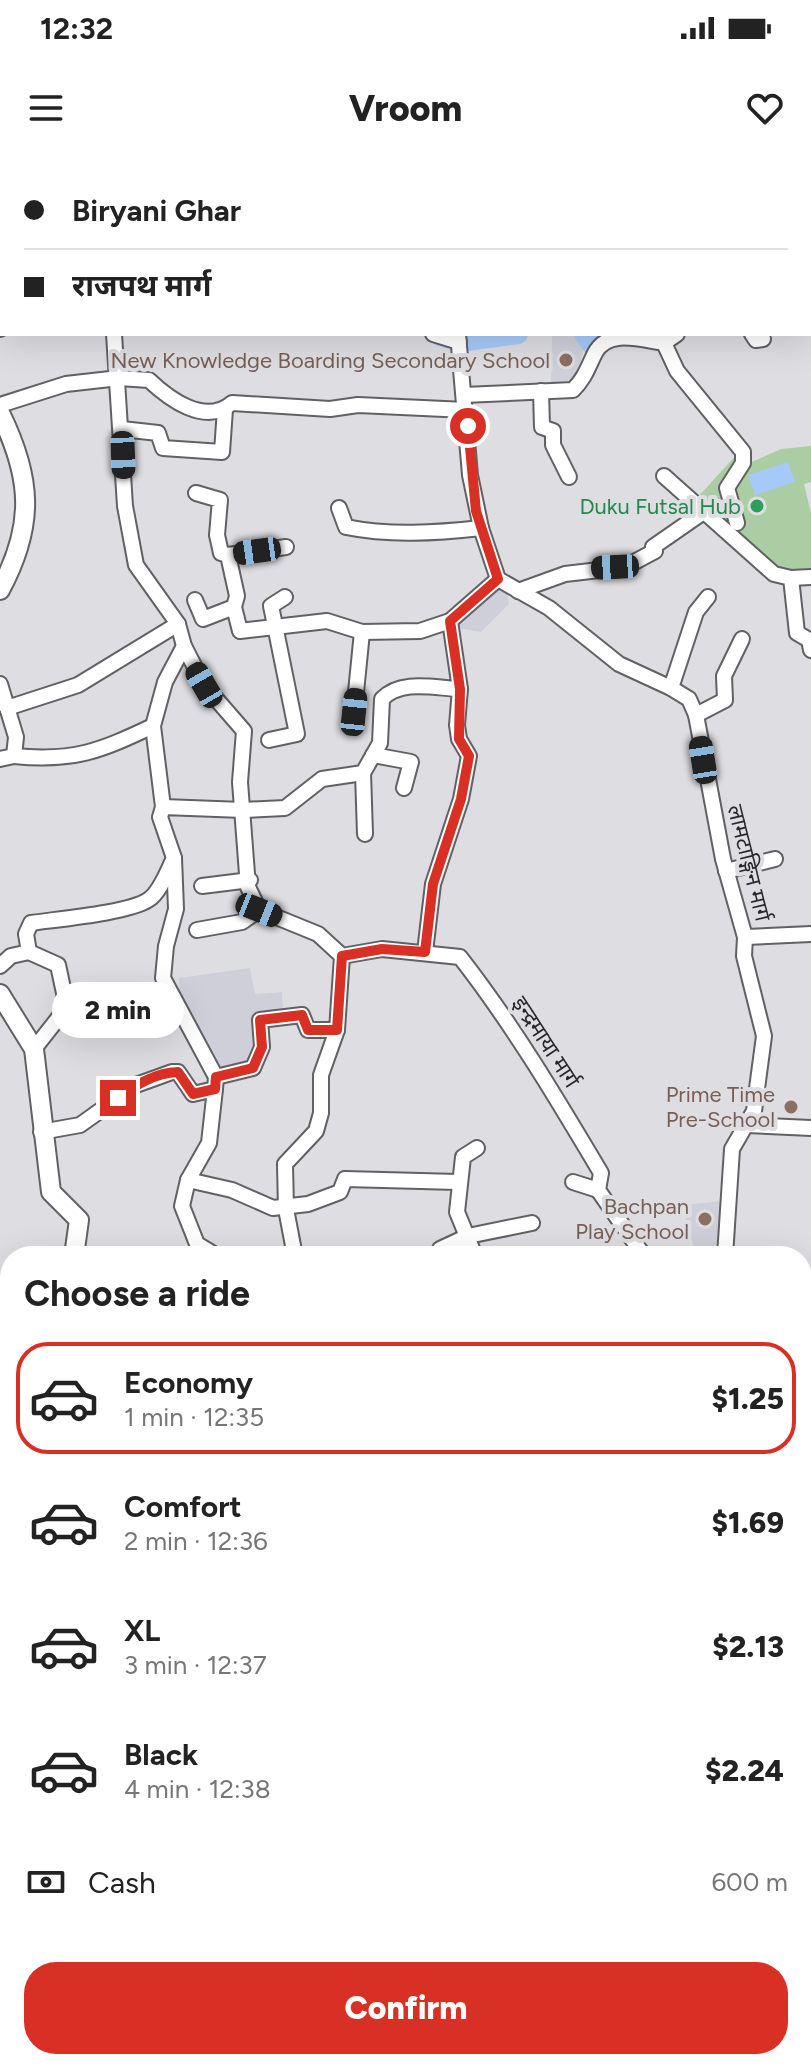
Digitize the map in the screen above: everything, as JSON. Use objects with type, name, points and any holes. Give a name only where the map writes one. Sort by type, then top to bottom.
[{"type":"main road","points":[[0,413],[21,461],[27,508],[26,527],[2,584]]},
{"type":"main road","points":[[0,994],[34,1049],[41,1132],[51,1192],[79,1220],[75,1246]]},
{"type":"street","points":[[114,336],[125,506],[132,554],[142,575],[178,624],[184,646],[204,685],[244,731],[240,782],[250,880],[248,887],[259,910],[318,934],[342,956],[337,1030],[321,1075],[321,1113],[316,1131],[285,1164],[286,1209],[293,1246]]},
{"type":"street","points":[[0,405],[66,384],[119,378],[149,380],[166,397],[204,412],[225,409],[232,403],[330,409],[358,405],[465,402],[541,391],[573,390],[585,379],[597,348],[617,336],[664,343],[674,336]]},
{"type":"street","points":[[458,338],[470,475],[481,528],[498,579],[549,608],[619,664],[689,699],[696,715],[725,700],[724,676],[742,639]]},
{"type":"street","points":[[664,343],[677,371],[743,452],[743,463],[727,488],[737,523]]},
{"type":"street","points":[[541,391],[542,427],[553,431],[553,445],[569,477]]},
{"type":"street","points":[[122,429],[158,433],[163,448],[222,452],[225,409]]},
{"type":"street","points":[[664,476],[774,574],[791,578],[811,577]]},
{"type":"street","points":[[196,493],[220,500],[217,535],[221,553],[228,555],[286,547]]},
{"type":"street","points":[[339,508],[346,527],[365,531],[432,533],[481,528]]},
{"type":"street","points":[[518,591],[529,584],[565,574],[625,567],[655,551],[653,547],[702,513]]},
{"type":"street","points":[[228,555],[237,596],[234,607],[240,631],[327,621],[362,632],[420,631],[450,621],[498,579]]},
{"type":"street","points":[[791,578],[797,633],[809,640],[811,650]]},
{"type":"street","points":[[269,740],[297,734],[271,606],[285,597]]},
{"type":"street","points":[[671,688],[696,612],[708,597]]},
{"type":"street","points":[[195,600],[203,619],[234,607]]},
{"type":"street","points":[[425,952],[433,884],[461,799],[469,756],[459,739],[457,725],[460,689],[450,621]]},
{"type":"street","points":[[7,708],[78,685],[178,624]]},
{"type":"street","points":[[354,712],[362,632]]},
{"type":"street","points":[[184,646],[165,682],[153,726],[163,807],[160,817],[174,858],[176,909],[166,946],[163,978],[216,1083],[209,1143],[188,1180],[184,1215],[200,1246]]},
{"type":"street","points":[[0,684],[16,737],[7,758],[40,759],[96,753],[153,726]]},
{"type":"street","points":[[365,834],[363,773],[380,743],[382,699],[398,687],[460,689]]},
{"type":"street","name":"लामटाङ्गिन मार्ग","points":[[696,715],[726,871],[745,937],[744,956],[764,1036],[754,1111],[732,1149],[726,1246]]},
{"type":"street","points":[[373,755],[411,762],[404,788]]},
{"type":"street","points":[[163,807],[285,808],[322,779],[363,773]]},
{"type":"street","points":[[29,952],[26,934],[31,923],[146,902],[174,858]]},
{"type":"street","points":[[726,871],[775,859]]},
{"type":"street","points":[[202,886],[250,880]]},
{"type":"street","points":[[197,930],[242,922],[259,910]]},
{"type":"street","points":[[745,937],[811,934]]},
{"type":"street","name":"इन्द्रमाया मार्ग","points":[[342,956],[382,949],[460,957],[490,996],[601,1173],[598,1190],[637,1246]]},
{"type":"street","points":[[0,966],[11,956],[29,952],[58,965],[66,992],[63,1016],[50,1025],[34,1049]]},
{"type":"street","points":[[41,1132],[80,1125],[136,1085],[172,1072],[178,1072],[193,1094],[253,1068],[262,1047],[260,1020],[302,1015],[308,1030],[337,1030]]},
{"type":"street","points":[[747,1125],[811,1128]]},
{"type":"street","points":[[472,1246],[457,1212],[458,1182],[463,1157],[477,1148]]},
{"type":"street","points":[[188,1180],[232,1190],[273,1208],[286,1209],[340,1192],[345,1179],[458,1182]]},
{"type":"street","points":[[573,1182],[598,1190]]},
{"type":"street","points":[[446,1246],[468,1236],[532,1223]]},
{"type":"shaded area","name":"New Knowledge Boarding Secondary School","points":[[552,336],[583,336],[586,339],[576,381],[551,383]]},
{"type":"shaded area","points":[[494,587],[507,592],[509,604],[481,632],[458,628],[461,617]]},
{"type":"shaded area","points":[[250,968],[255,994],[282,992],[283,1012],[258,1019],[251,1066],[220,1071],[181,1004],[179,978]]},
{"type":"shaded area","name":"Bachpan Play School","points":[[724,1201],[722,1246],[693,1246],[682,1205]]},
{"type":"green space","name":"Duku Futsal Hub","points":[[811,446],[811,482],[804,484],[811,513],[811,577],[795,578],[787,569],[774,572],[739,533],[696,499],[739,452],[752,462],[781,449]]},
{"type":"water","points":[[788,462],[795,482],[755,495],[748,475]]},
{"type":"waterway","points":[[440,336],[460,342],[504,336]]},
{"type":"waterway","points":[[585,336],[595,349]]},
{"type":"place","name":"New Knowledge Boarding Secondary School","points":[[566,360]]},
{"type":"place","name":"Duku Futsal Hub","points":[[757,506]]},
{"type":"place","name":"Prime Time Pre-School","points":[[791,1107]]},
{"type":"place","name":"Bachpan Play School","points":[[705,1219]]},
{"type":"route","points":[[118,1098],[150,1078],[172,1072],[178,1072],[193,1094],[215,1089],[216,1077],[253,1068],[262,1047],[260,1020],[302,1015],[308,1030],[337,1030],[342,956],[382,949],[425,952],[433,884],[439,863],[446,853],[469,756],[459,739],[457,725],[460,689],[450,621],[498,579],[476,511],[470,475],[468,426]]}]
